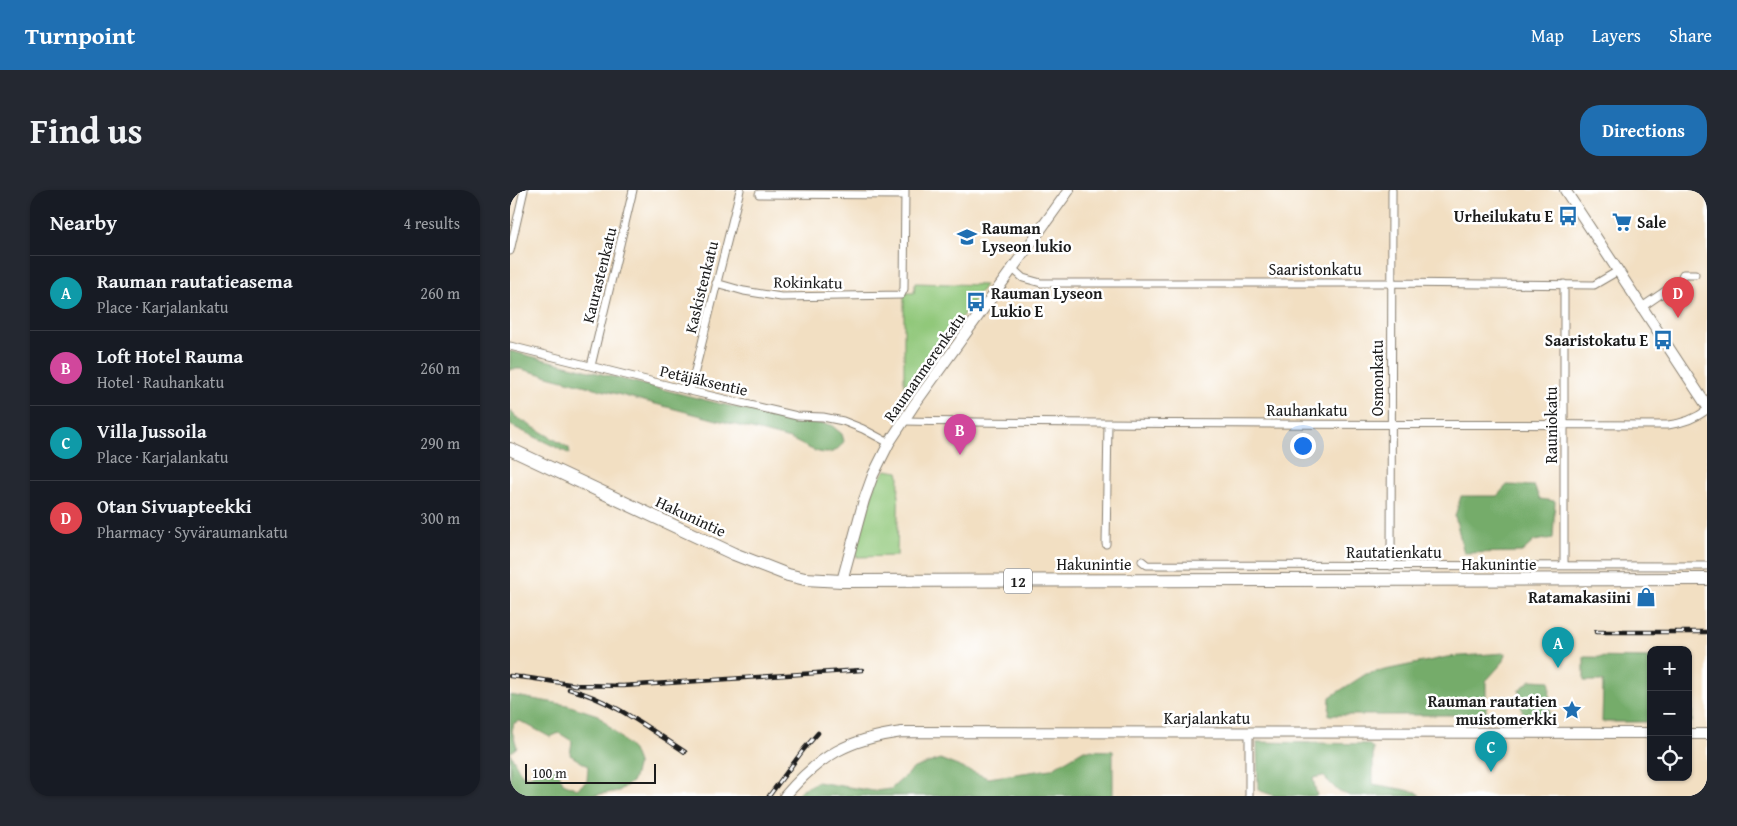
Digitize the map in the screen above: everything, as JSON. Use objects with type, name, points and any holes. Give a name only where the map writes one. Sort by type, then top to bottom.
[{"type":"highway","name":"Hakunintie","points":[[510,449],[765,567],[805,579],[842,581],[1707,579]]},
{"type":"main road","name":"Raumanmerenkatu","points":[[842,581],[864,500],[873,475],[889,444],[1069,190]]},
{"type":"main road","points":[[1565,190],[1707,408]]},
{"type":"main road","name":"Karjalankatu","points":[[785,796],[809,771],[837,750],[856,741],[902,732],[1647,733]]},
{"type":"main road","points":[[1692,734],[1707,734]]},
{"type":"street","points":[[510,251],[524,190]]},
{"type":"street","name":"Kaurastenkatu","points":[[591,366],[633,190]]},
{"type":"street","name":"Kaskistenkatu","points":[[690,391],[738,190]]},
{"type":"street","name":"Osmonkatu","points":[[1391,566],[1392,190]]},
{"type":"street","points":[[760,194],[905,192]]},
{"type":"street","name":"Rokinkatu","points":[[716,283],[744,291],[781,297],[901,295],[904,289],[905,192]]},
{"type":"street","name":"Saaristonkatu","points":[[1013,269],[1023,278],[1041,284],[1391,283],[1594,285],[1618,271]]},
{"type":"street","points":[[1642,307],[1680,281],[1683,274],[1695,274]]},
{"type":"street","name":"Rauniokatu","points":[[1564,284],[1564,566]]},
{"type":"street","name":"Petäjäksentie","points":[[510,346],[797,416],[823,417],[843,421],[889,444]]},
{"type":"street","name":"Rauhankatu","points":[[904,421],[1108,424],[1668,425],[1683,424],[1699,416],[1707,408]]},
{"type":"street","points":[[1106,544],[1108,424]]},
{"type":"street","name":"Rautatienkatu","points":[[1142,561],[1147,566],[1707,566]]},
{"type":"street","points":[[1249,733],[1249,796]]},
{"type":"green space","points":[[915,283],[985,285],[912,385],[904,385],[904,293],[914,293]]},
{"type":"green space","points":[[510,351],[721,404],[794,420],[831,425],[842,434],[844,441],[832,452],[819,452],[790,439],[521,369],[512,369],[510,371]]},
{"type":"green space","points":[[510,410],[516,417],[569,448],[570,454],[510,425]]},
{"type":"green space","points":[[886,470],[898,472],[899,476],[897,556],[857,557],[854,554],[876,481]]},
{"type":"green space","points":[[1507,485],[1534,486],[1540,499],[1555,501],[1553,538],[1534,541],[1522,552],[1464,553],[1455,516],[1461,496],[1497,496]]},
{"type":"green space","points":[[1505,653],[1504,661],[1486,681],[1486,715],[1329,715],[1330,697],[1366,674],[1447,657]]},
{"type":"green space","points":[[1584,657],[1647,658],[1647,722],[1602,722],[1603,681],[1584,681]]},
{"type":"green space","points":[[1692,669],[1693,669],[1692,722]]},
{"type":"green space","points":[[1531,680],[1550,681],[1549,721],[1524,721],[1519,690]]},
{"type":"green space","points":[[510,695],[567,705],[598,715],[633,750],[638,763],[633,781],[619,791],[588,796],[510,796],[510,753]],"holes":[[[520,721],[550,737],[559,733],[572,741],[570,755],[588,766],[587,781],[577,789],[563,783],[557,769],[544,766],[530,776],[522,775],[510,753],[517,747],[512,731],[514,723]]]},
{"type":"green space","points":[[1257,742],[1368,744],[1373,748],[1373,784],[1417,792],[1420,796],[1350,796],[1338,791],[1323,776],[1313,778],[1317,796],[1275,796],[1258,790]]},
{"type":"green space","points":[[1084,750],[1113,751],[1113,796],[797,796],[801,790],[817,782],[874,791],[891,789],[914,768],[940,759],[988,778],[1051,769]]},
{"type":"railway","points":[[1596,632],[1707,632]]},
{"type":"railway","points":[[522,677],[576,685],[623,686],[862,670]]},
{"type":"railway","points":[[510,676],[528,678]]},
{"type":"railway","points":[[569,689],[615,707],[685,752]]},
{"type":"railway","points":[[769,796],[818,733]]},
{"type":"place","name":"Urheilukatu E","points":[[1568,216]]},
{"type":"place","name":"Sale","points":[[1622,222]]},
{"type":"place","name":"Rauman Lyseon lukio","points":[[967,237]]},
{"type":"place","name":"Rauman Lyseon Lukio E","points":[[976,302]]},
{"type":"place","name":"Otan Sivuapteekki","points":[[1678,318]]},
{"type":"place","name":"Saaristokatu E","points":[[1663,340]]},
{"type":"place","name":"Loft Hotel Rauma","points":[[960,455]]},
{"type":"place","name":"Ratamakasiini","points":[[1646,597]]},
{"type":"place","name":"Rauman rautatieasema","points":[[1558,668]]},
{"type":"place","name":"Rauman rautatien muistomerkki","points":[[1572,710]]},
{"type":"place","name":"Villa Jussoila","points":[[1491,772]]}]
